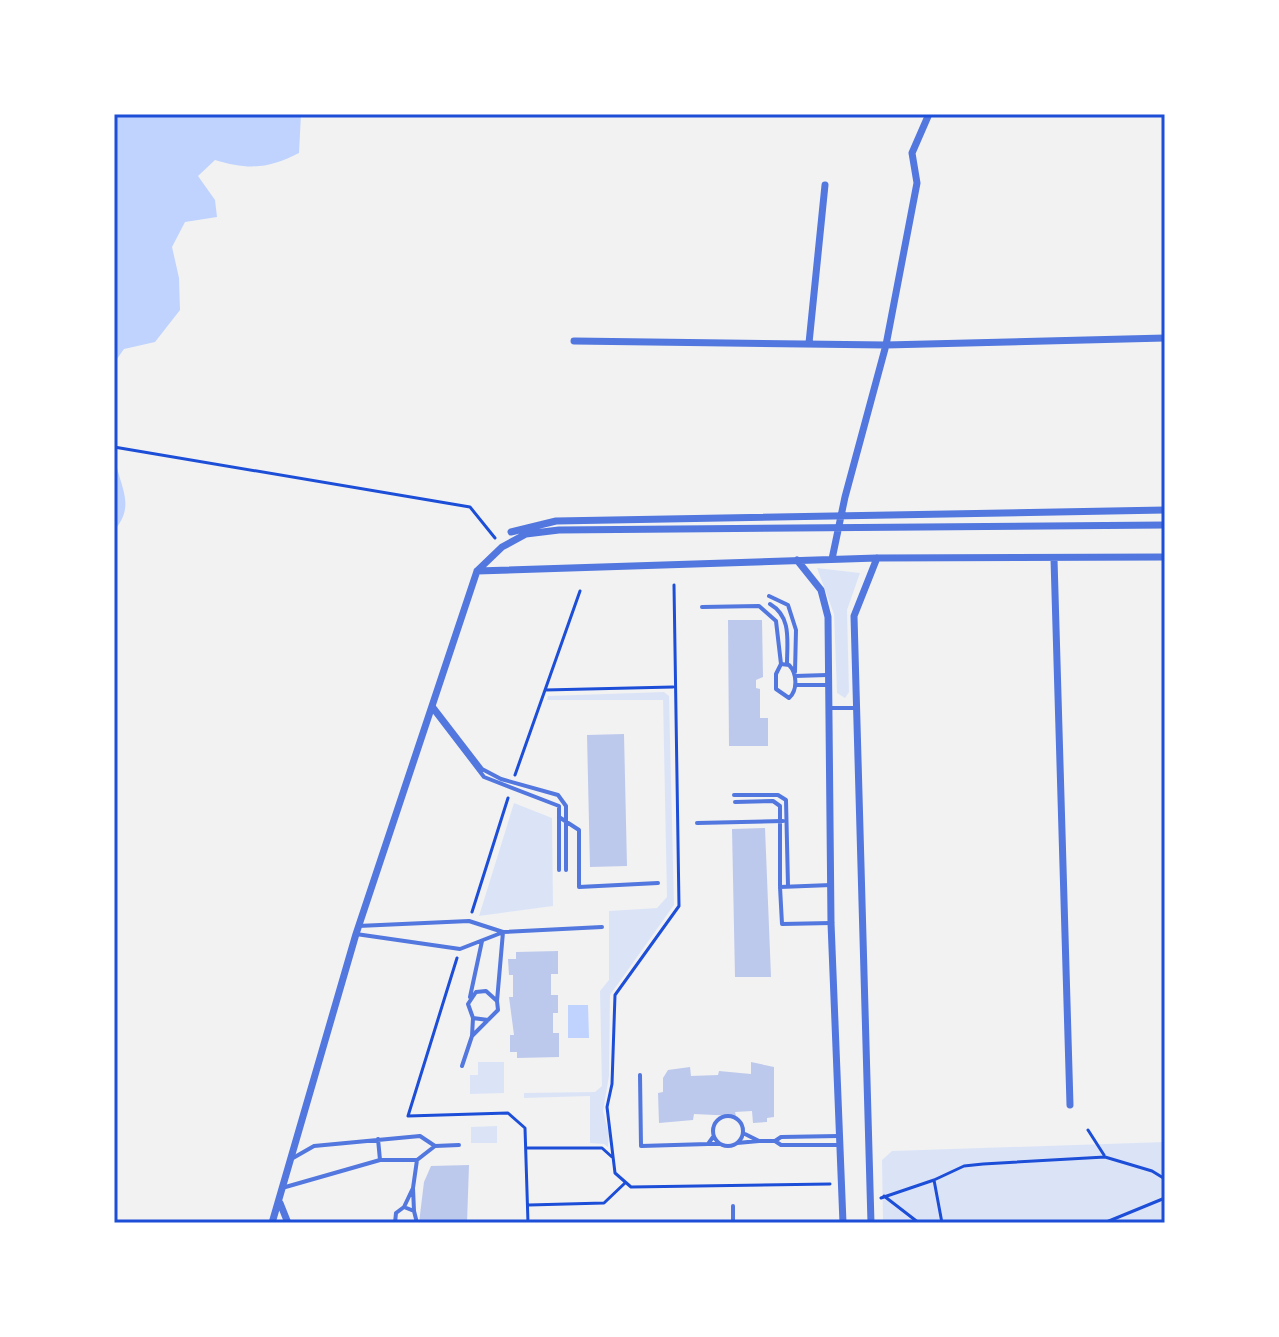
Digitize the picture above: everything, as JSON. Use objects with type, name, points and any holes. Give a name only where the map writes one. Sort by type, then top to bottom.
[{"type":"street","points":[[832,559],[886,345],[917,183],[912,153],[929,114]]},
{"type":"street","points":[[809,343],[825,185]]},
{"type":"street","points":[[574,341],[886,345],[1165,338]]},
{"type":"street","points":[[511,532],[556,521],[1165,510]]},
{"type":"street","points":[[272,1223],[357,930],[431,706],[477,571],[502,547],[526,534],[559,530],[1165,525]]},
{"type":"street","points":[[477,571],[877,558],[1165,557]]},
{"type":"street","points":[[871,1223],[855,608],[877,558]]},
{"type":"street","points":[[1054,559],[1070,1105]]},
{"type":"street","points":[[797,560],[826,603],[831,923],[843,1223]]},
{"type":"street","points":[[279,1200],[288,1223]]},
{"type":"lane","points":[[769,596],[788,605],[794,618],[795,685],[789,698],[779,694],[776,674],[784,664],[788,627],[781,613],[770,604]]},
{"type":"lane","points":[[702,607],[759,606],[776,621],[784,664],[795,674],[827,675]]},
{"type":"lane","points":[[795,685],[828,685]]},
{"type":"lane","points":[[431,706],[482,769],[512,786],[559,806],[562,870],[566,806],[558,795],[512,786]]},
{"type":"lane","points":[[828,708],[858,708]]},
{"type":"lane","points":[[734,795],[778,795],[786,800],[788,886]]},
{"type":"lane","points":[[735,802],[773,801],[780,806],[782,924],[831,923]]},
{"type":"lane","points":[[559,817],[579,830],[579,887],[658,883]]},
{"type":"lane","points":[[697,823],[788,820]]},
{"type":"lane","points":[[780,887],[831,885]]},
{"type":"lane","points":[[357,930],[469,921],[503,932]]},
{"type":"lane","points":[[357,930],[460,949],[503,932],[602,927]]},
{"type":"lane","points":[[472,1036],[498,1010],[503,932]]},
{"type":"lane","points":[[462,1066],[472,1036],[473,1018],[468,1010],[469,1000],[482,941]]},
{"type":"lane","points":[[469,1000],[481,991],[491,993],[497,1001]]},
{"type":"lane","points":[[473,1018],[488,1020]]},
{"type":"lane","points":[[640,1075],[641,1146],[839,1136]]},
{"type":"lane","points":[[708,1144],[717,1120],[738,1119],[744,1124],[745,1134],[737,1143]]},
{"type":"lane","points":[[745,1134],[759,1141]]},
{"type":"lane","points":[[290,1159],[314,1146],[378,1139],[420,1136],[435,1146]]},
{"type":"lane","points":[[713,1137],[719,1144]]},
{"type":"lane","points":[[378,1139],[380,1160]]},
{"type":"lane","points":[[775,1141],[781,1145],[839,1145]]},
{"type":"lane","points":[[282,1188],[380,1160],[417,1160],[435,1146],[459,1145]]},
{"type":"lane","points":[[417,1160],[413,1188],[417,1223]]},
{"type":"lane","points":[[395,1223],[396,1213],[404,1207],[413,1188]]},
{"type":"lane","points":[[733,1206],[733,1223]]},
{"type":"lane","points":[[404,1207],[414,1211]]},
{"type":"path","points":[[114,447],[470,507],[502,547]]},
{"type":"path","points":[[674,585],[673,687],[679,906],[615,995],[612,1084],[607,1107],[615,1173],[631,1187],[825,1182],[841,1186]]},
{"type":"path","points":[[469,921],[580,591]]},
{"type":"path","points":[[545,690],[673,687]]},
{"type":"path","points":[[460,949],[408,1116],[508,1113],[525,1128],[528,1223]]},
{"type":"path","points":[[1088,1130],[1105,1157]]},
{"type":"path","points":[[526,1148],[602,1148],[612,1157]]},
{"type":"path","points":[[919,1223],[885,1196],[934,1180],[964,1166],[1105,1157],[1152,1171],[1165,1179]]},
{"type":"path","points":[[934,1180],[942,1223]]},
{"type":"path","points":[[528,1205],[604,1203],[625,1183]]},
{"type":"path","points":[[1104,1223],[1165,1198]]},
{"type":"shaded area","points":[[817,568],[860,573],[847,610],[849,692],[845,698],[837,693],[834,614]]},
{"type":"shaded area","points":[[664,692],[669,696],[674,905],[610,995],[609,1076],[603,1111],[609,1134],[608,1147],[590,1143],[590,1096],[524,1098],[524,1093],[595,1092],[602,1086],[600,991],[609,980],[609,911],[657,908],[667,897],[663,700],[547,700],[548,696]]},
{"type":"shaded area","points":[[514,803],[552,818],[553,906],[479,916]]},
{"type":"shaded area","points":[[478,1062],[504,1062],[504,1093],[470,1094],[470,1075],[478,1075]]},
{"type":"shaded area","points":[[497,1126],[497,1143],[471,1143],[471,1127]]},
{"type":"shaded area","points":[[1165,1142],[1165,1223],[883,1223],[882,1160],[892,1151]]},
{"type":"water","points":[[114,114],[301,114],[299,153],[258,166],[215,160],[198,176],[215,200],[217,217],[185,222],[172,247],[179,278],[180,310],[155,342],[124,349],[114,363]]},
{"type":"water","points":[[114,441],[125,508],[114,531]]},
{"type":"water","points":[[568,1005],[588,1005],[589,1038],[568,1038]]},
{"type":"building","points":[[728,620],[762,620],[763,677],[756,680],[756,688],[760,689],[760,718],[768,718],[768,746],[729,746]]},
{"type":"building","points":[[624,734],[627,866],[590,867],[587,735]]},
{"type":"building","points":[[765,828],[771,977],[735,977],[732,829]]},
{"type":"building","points":[[558,951],[558,974],[551,974],[551,995],[558,995],[558,1013],[553,1013],[553,1033],[559,1033],[559,1057],[517,1058],[517,1052],[510,1052],[510,1035],[514,1035],[509,997],[513,997],[513,975],[509,975],[508,959],[516,959],[516,952]]},
{"type":"building","points":[[751,1062],[774,1067],[774,1117],[767,1118],[767,1122],[753,1123],[752,1111],[735,1112],[736,1116],[694,1114],[693,1120],[659,1123],[658,1093],[663,1092],[663,1078],[668,1070],[690,1067],[691,1076],[718,1075],[719,1071],[751,1074]]},
{"type":"building","points":[[469,1165],[467,1223],[419,1223],[424,1182],[431,1166]]}]
